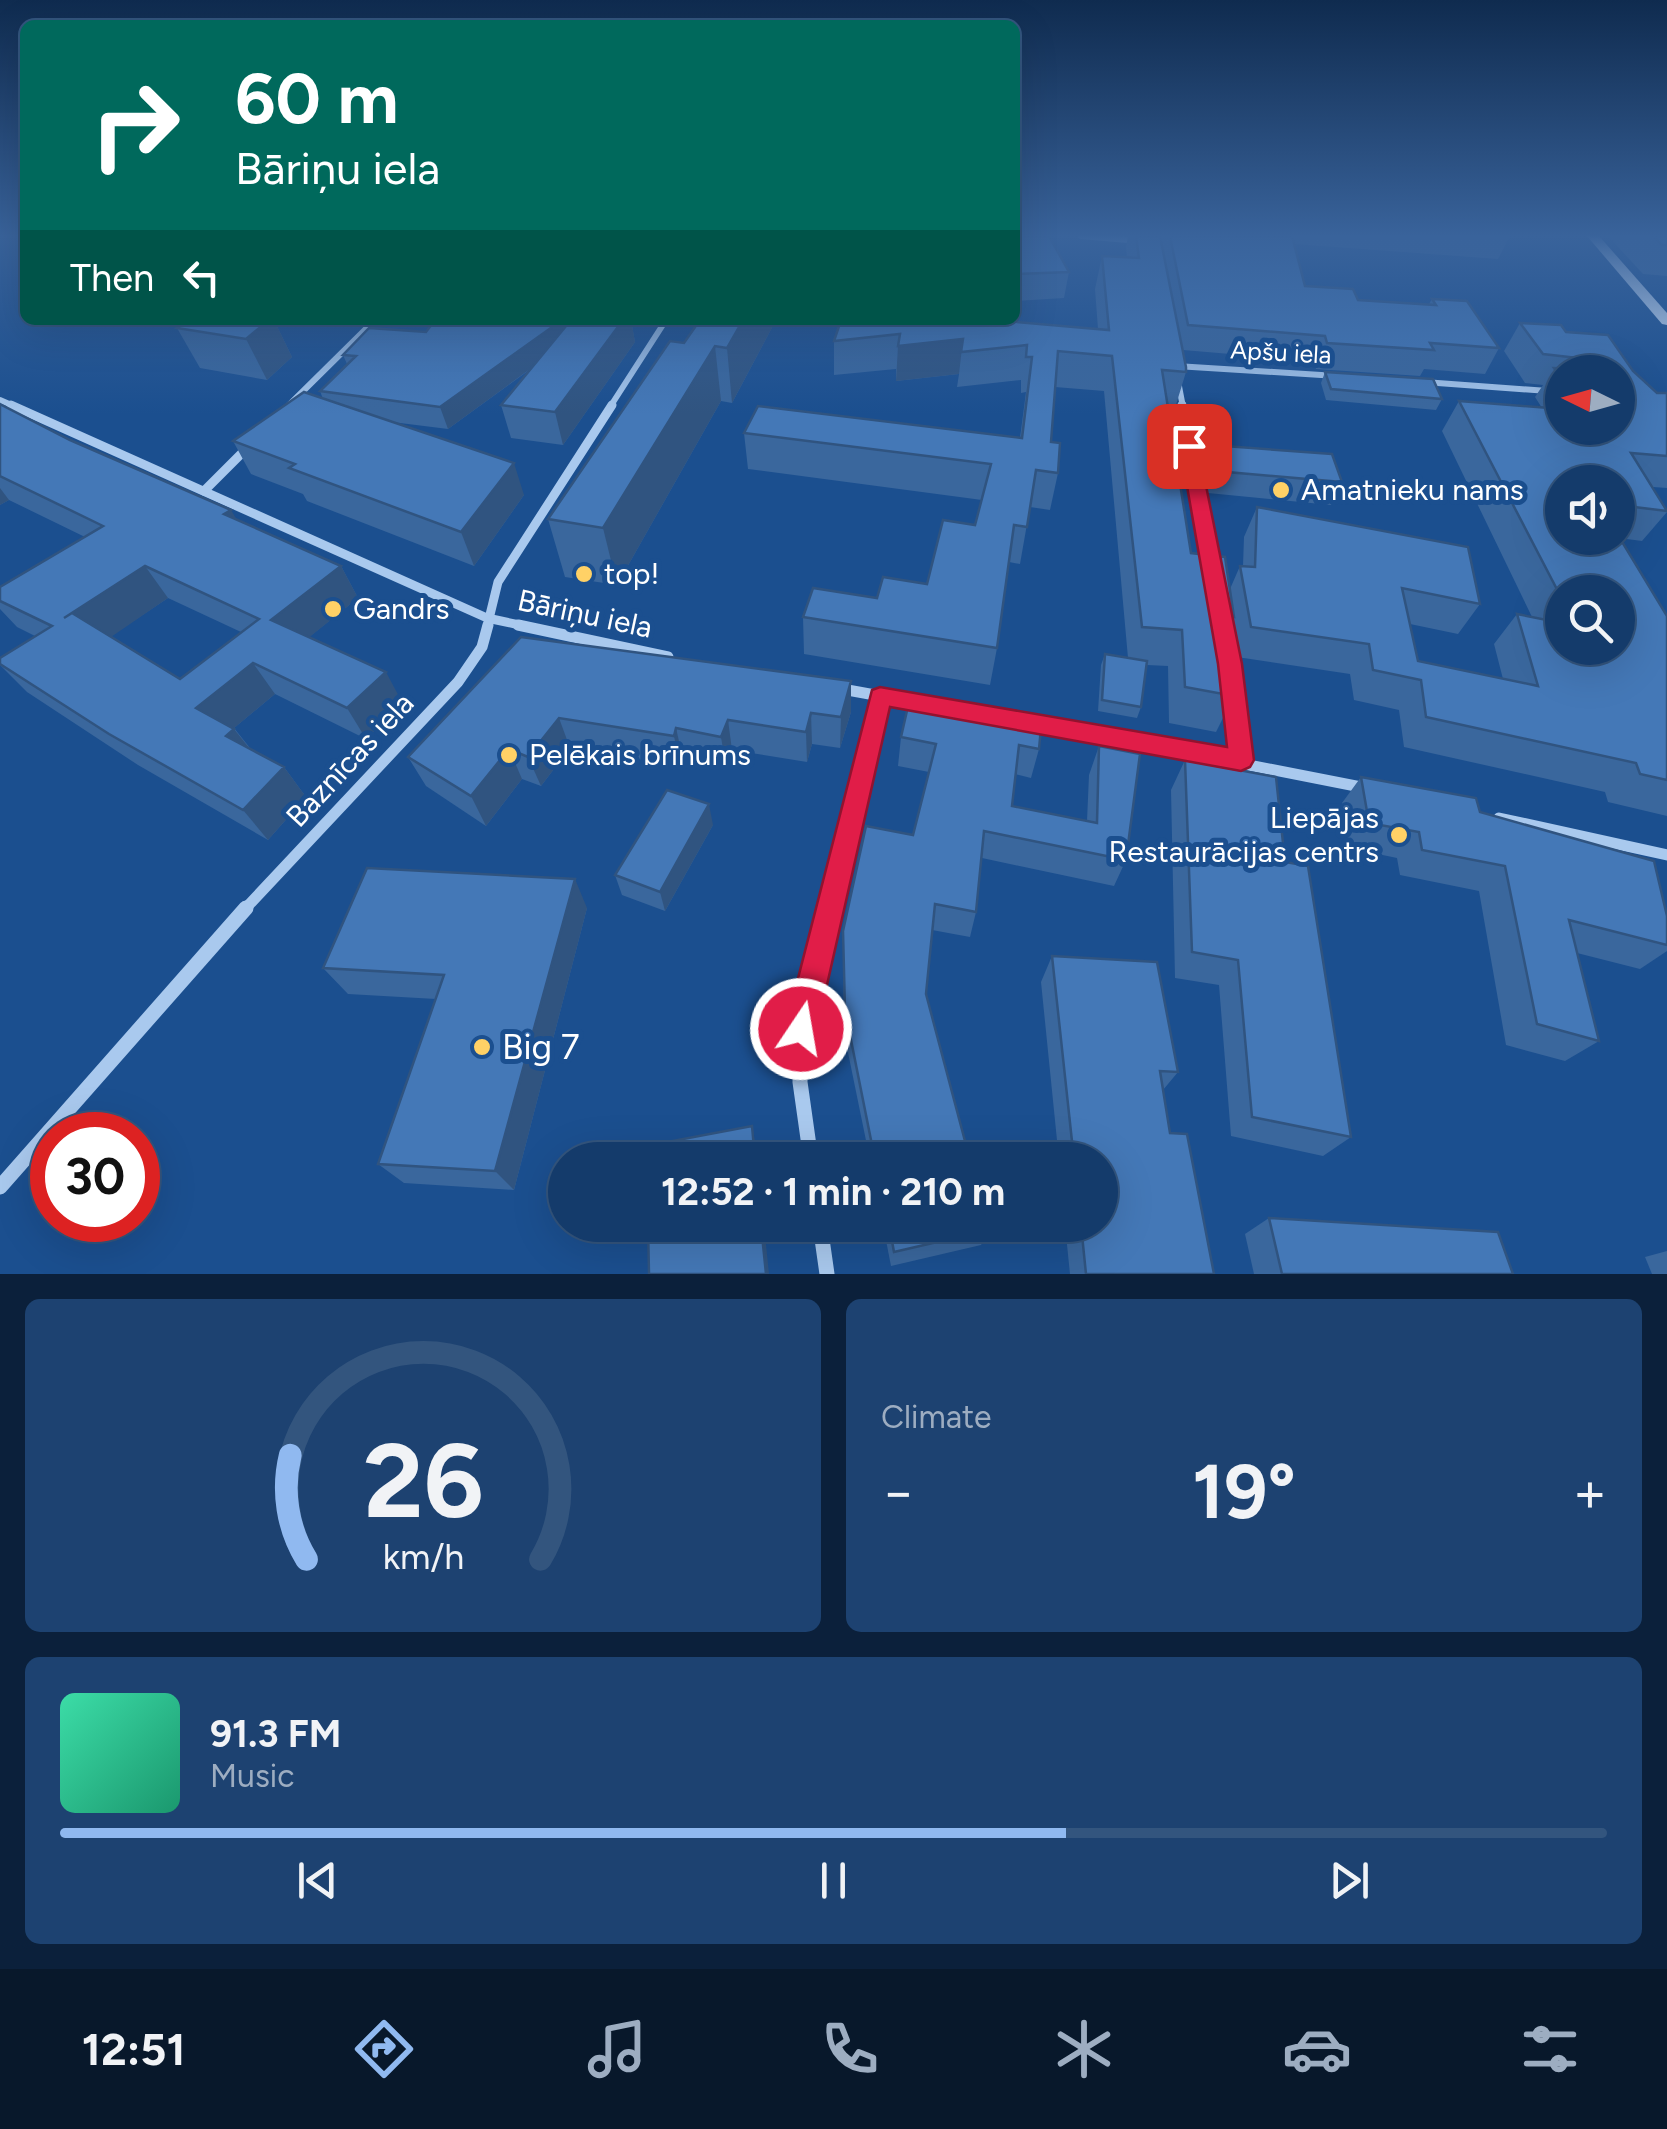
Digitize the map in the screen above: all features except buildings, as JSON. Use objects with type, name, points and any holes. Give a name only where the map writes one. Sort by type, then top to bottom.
[{"type":"street","points":[[1645,295],[1667,321]]},
{"type":"street","points":[[283,412],[370,325]]},
{"type":"street","name":"Baznīcas iela","points":[[0,1187],[257,896],[458,682],[482,647],[498,582],[663,325]]},
{"type":"street","points":[[1172,348],[1215,582]]},
{"type":"street","name":"Apšu iela","points":[[1176,366],[1349,376]]},
{"type":"street","points":[[1403,380],[1545,391]]},
{"type":"street","name":"Bāriņu iela","points":[[0,400],[487,618],[674,658]]},
{"type":"street","points":[[204,491],[256,438]]},
{"type":"street","points":[[1232,683],[1241,760]]},
{"type":"street","points":[[824,686],[934,706]]},
{"type":"street","points":[[809,1142],[800,1082],[801,1029],[880,696]]},
{"type":"street","points":[[1007,718],[1241,760],[1380,791]]},
{"type":"street","points":[[1493,816],[1667,856]]},
{"type":"street","points":[[822,1242],[827,1274]]},
{"type":"place","name":"Amatnieku nams","points":[[1281,490]]},
{"type":"place","name":"top!","points":[[584,574]]},
{"type":"place","name":"Gandrs","points":[[333,609]]},
{"type":"place","name":"Pelēkais brīnums","points":[[509,755]]},
{"type":"place","name":"Liepājas Restaurācijas centrs","points":[[1399,835]]},
{"type":"place","name":"Big 7","points":[[482,1047]]},
{"type":"route","points":[[801,1029],[880,696],[1241,760],[1230,664],[1189,446]]}]
